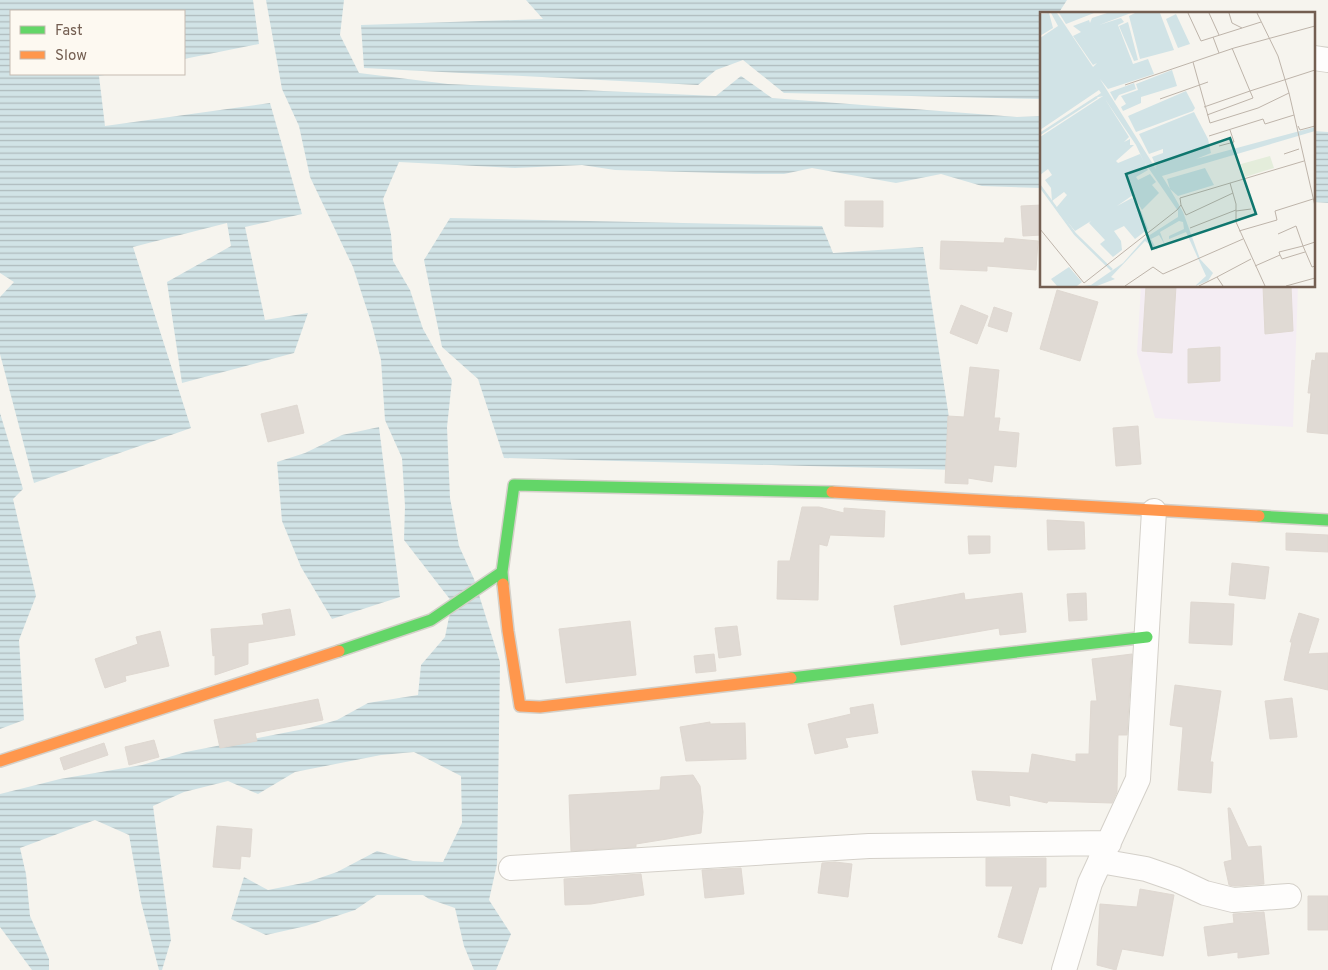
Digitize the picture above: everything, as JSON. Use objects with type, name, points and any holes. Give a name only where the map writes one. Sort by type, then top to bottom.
[{"type":"main road","points":[[1147,637],[540,707],[520,706],[508,631],[502,572],[514,485],[832,492],[1328,520]]},
{"type":"main road","points":[[0,761],[431,620],[502,572]]},
{"type":"street","points":[[1064,970],[1090,883],[1138,779],[1154,511]]},
{"type":"street","points":[[511,868],[869,846],[1104,852],[1175,879],[1205,893],[1233,900],[1289,896]]},
{"type":"shaded area","points":[[0,0],[253,0],[259,44],[185,59],[185,10],[10,10],[10,75],[104,75],[99,76],[105,126],[270,103],[302,214],[245,227],[265,320],[308,313],[294,353],[182,383],[167,282],[231,246],[227,223],[133,247],[191,428],[34,483],[0,354],[0,297],[14,282],[0,273]]},
{"type":"shaded area","points":[[266,0],[344,0],[340,35],[359,73],[448,84],[716,96],[741,76],[772,98],[1017,117],[1040,116],[1040,188],[982,186],[941,174],[896,183],[812,168],[784,174],[756,174],[615,170],[582,165],[515,168],[399,162],[383,199],[391,234],[393,261],[410,290],[423,329],[452,380],[447,427],[450,498],[459,546],[474,579],[500,662],[497,864],[489,900],[511,934],[496,970],[474,970],[464,946],[455,908],[423,895],[377,895],[355,910],[306,926],[266,935],[231,919],[244,877],[268,890],[308,882],[337,872],[377,851],[413,861],[443,862],[462,823],[461,776],[414,752],[381,755],[295,772],[258,794],[228,781],[184,792],[153,806],[171,940],[162,970],[159,970],[141,902],[129,835],[95,820],[20,848],[26,874],[30,916],[49,959],[49,970],[32,970],[0,927],[0,794],[60,779],[142,765],[186,752],[309,728],[337,720],[368,703],[418,695],[421,665],[445,637],[452,602],[404,540],[405,506],[402,458],[385,420],[381,360],[372,325],[353,267],[310,177],[299,126],[282,89]]},
{"type":"shaded area","points":[[526,0],[1067,0],[1059,12],[1040,12],[1040,99],[784,93],[743,60],[716,70],[698,85],[364,68],[361,25],[543,19]]},
{"type":"shaded area","points":[[1316,131],[1328,132],[1328,203],[1316,202]]},
{"type":"shaded area","points":[[450,218],[822,226],[833,253],[923,247],[957,470],[504,458],[478,379],[442,347],[424,260]]},
{"type":"shaded area","points":[[1141,288],[1298,288],[1293,427],[1155,418],[1137,353]]},
{"type":"shaded area","points":[[0,413],[23,489],[13,499],[36,596],[19,640],[24,720],[0,729]]},
{"type":"shaded area","points":[[379,427],[400,597],[332,619],[301,567],[282,521],[277,462],[305,453],[342,435]]},
{"type":"building","points":[[845,201],[883,201],[883,227],[845,226]]},
{"type":"building","points":[[1040,205],[1040,235],[1023,236],[1021,206]]},
{"type":"building","points":[[1005,238],[1038,241],[1036,270],[987,266],[987,271],[940,269],[941,241],[1004,243]]},
{"type":"building","points":[[1146,288],[1176,288],[1172,353],[1142,351]]},
{"type":"building","points":[[1263,288],[1291,288],[1293,331],[1265,334]]},
{"type":"building","points":[[1057,290],[1098,302],[1080,361],[1040,349]]},
{"type":"building","points":[[961,305],[988,316],[977,344],[950,333]]},
{"type":"building","points":[[994,307],[1012,313],[1007,332],[988,326]]},
{"type":"building","points":[[1220,347],[1220,381],[1188,383],[1188,349]]},
{"type":"building","points":[[1316,353],[1328,353],[1328,434],[1307,432],[1311,393],[1308,393],[1312,360],[1315,361]]},
{"type":"building","points":[[970,367],[999,370],[994,418],[1000,418],[998,431],[1019,433],[1016,467],[994,465],[992,482],[968,478],[968,484],[945,483],[948,416],[964,417]]},
{"type":"building","points":[[297,405],[304,433],[268,442],[261,414]]},
{"type":"building","points":[[1138,426],[1141,464],[1116,466],[1113,428]]},
{"type":"building","points":[[802,507],[819,507],[844,513],[844,508],[885,511],[884,537],[830,535],[827,546],[819,544],[818,600],[777,599],[778,561],[790,561]]},
{"type":"building","points":[[1047,520],[1084,522],[1085,549],[1048,550]]},
{"type":"building","points":[[1286,533],[1328,535],[1328,552],[1286,550]]},
{"type":"building","points":[[968,536],[990,536],[990,553],[969,554]]},
{"type":"building","points":[[1232,563],[1269,567],[1265,599],[1229,595]]},
{"type":"building","points":[[964,593],[965,600],[1022,593],[1026,632],[1000,635],[999,628],[901,645],[894,606]]},
{"type":"building","points":[[1086,593],[1087,620],[1069,621],[1067,594]]},
{"type":"building","points":[[1191,602],[1234,604],[1232,645],[1189,643]]},
{"type":"building","points":[[290,609],[295,635],[248,643],[248,664],[215,675],[215,655],[213,656],[211,629],[264,625],[262,614]]},
{"type":"building","points":[[1299,613],[1319,619],[1308,654],[1328,653],[1328,690],[1284,680],[1292,642],[1290,642]]},
{"type":"building","points":[[630,621],[636,675],[566,683],[559,629]]},
{"type":"building","points":[[737,626],[741,655],[719,658],[715,628]]},
{"type":"building","points":[[160,631],[169,666],[125,676],[126,681],[105,688],[95,659],[138,644],[136,637]]},
{"type":"building","points":[[714,654],[716,671],[696,673],[694,656]]},
{"type":"building","points":[[1132,654],[1127,735],[1118,735],[1117,792],[1112,803],[1048,801],[1047,803],[1009,795],[1010,806],[977,800],[972,771],[1029,773],[1032,754],[1076,762],[1076,754],[1089,754],[1091,701],[1097,701],[1092,659]]},
{"type":"building","points":[[1175,685],[1221,691],[1210,762],[1213,762],[1211,793],[1178,790],[1183,727],[1170,725]]},
{"type":"building","points":[[1292,698],[1297,737],[1270,739],[1265,701]]},
{"type":"building","points":[[318,699],[323,720],[255,733],[257,741],[220,748],[214,720]]},
{"type":"building","points":[[873,704],[878,733],[845,738],[848,747],[815,754],[808,724],[851,714],[850,708]]},
{"type":"building","points":[[710,722],[710,724],[745,723],[746,759],[686,761],[680,727]]},
{"type":"building","points":[[154,740],[159,757],[129,765],[125,747]]},
{"type":"building","points":[[104,743],[108,755],[64,770],[60,758]]},
{"type":"building","points":[[693,775],[700,786],[703,812],[701,833],[636,844],[636,847],[571,851],[569,795],[660,790],[661,777]]},
{"type":"building","points":[[1228,808],[1230,808],[1248,847],[1261,846],[1264,884],[1229,885],[1224,862],[1232,860]]},
{"type":"building","points":[[217,826],[252,829],[250,857],[241,856],[240,869],[213,867]]},
{"type":"building","points":[[986,858],[1046,858],[1046,887],[1039,887],[1022,944],[998,937],[1013,886],[986,886]]},
{"type":"building","points":[[822,863],[852,864],[848,897],[818,893]]},
{"type":"building","points":[[741,868],[744,894],[705,898],[702,870]]},
{"type":"building","points":[[641,874],[644,895],[591,904],[565,905],[564,879]]},
{"type":"building","points":[[1140,889],[1174,895],[1163,956],[1122,949],[1116,970],[1097,965],[1100,904],[1137,907]]},
{"type":"building","points":[[1308,896],[1328,896],[1328,930],[1308,930]]},
{"type":"building","points":[[1264,912],[1269,954],[1238,958],[1238,952],[1208,956],[1204,927],[1234,923],[1233,914]]},
{"type":"traffic: fast","points":[[503,584],[502,572],[514,485],[832,492]]},
{"type":"traffic: fast","points":[[1259,516],[1328,520]]},
{"type":"traffic: fast","points":[[339,651],[431,620],[502,572]]},
{"type":"traffic: fast","points":[[791,678],[1147,637]]},
{"type":"traffic: slow","points":[[832,492],[1259,516]]},
{"type":"traffic: slow","points":[[503,584],[508,631],[520,706],[540,707],[791,678]]},
{"type":"traffic: slow","points":[[0,761],[339,651]]}]
